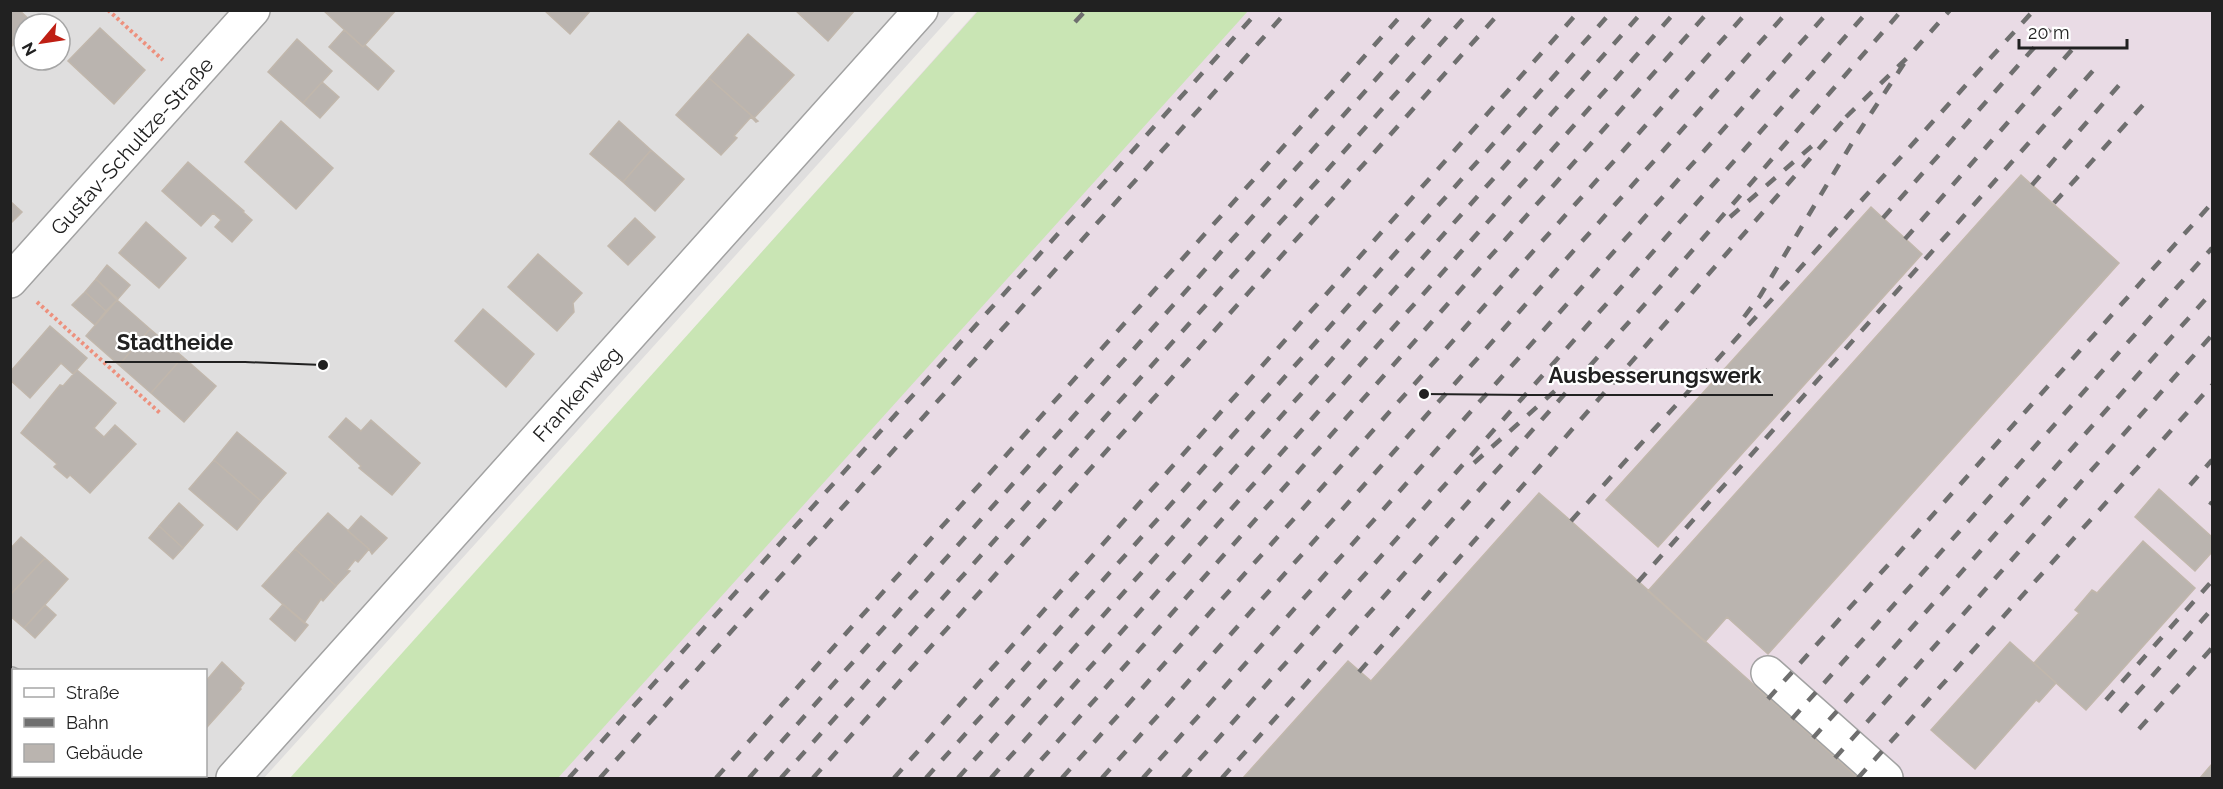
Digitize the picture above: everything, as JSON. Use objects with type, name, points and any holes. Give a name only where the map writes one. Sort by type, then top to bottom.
[{"type":"street","name":"Gustav-Schultze-Straße","points":[[11,280],[253,10]]},
{"type":"street","name":"Frankenweg","points":[[233,778],[921,10]]},
{"type":"street","points":[[1768,674],[1886,778]]},
{"type":"path","points":[[108,10],[188,82]]},
{"type":"path","points":[[11,280],[161,414]]},
{"type":"shaded area","points":[[10,11],[956,11],[264,778],[11,778]]},
{"type":"shaded area","points":[[977,11],[2212,11],[2212,778],[293,778]]},
{"type":"green space","points":[[978,11],[1248,11],[558,778],[290,778]]},
{"type":"building","points":[[10,10],[19,10],[21,12],[12,12],[12,46],[10,48]]},
{"type":"building","points":[[323,10],[396,10],[363,47]]},
{"type":"building","points":[[544,10],[591,10],[570,34]]},
{"type":"building","points":[[795,10],[855,10],[828,41]]},
{"type":"building","points":[[100,28],[145,70],[114,104],[72,65],[72,57]]},
{"type":"building","points":[[344,30],[394,71],[378,90],[329,47]]},
{"type":"building","points":[[748,34],[794,75],[754,118],[709,78]]},
{"type":"building","points":[[297,39],[332,71],[303,103],[268,72]]},
{"type":"building","points":[[709,78],[758,121],[756,122],[751,117],[734,136],[737,138],[721,155],[676,115]]},
{"type":"building","points":[[322,82],[339,97],[320,118],[303,103]]},
{"type":"building","points":[[281,121],[333,168],[296,209],[245,162]]},
{"type":"building","points":[[619,121],[651,150],[623,182],[590,154]]},
{"type":"building","points":[[651,150],[684,179],[655,211],[623,182]]},
{"type":"building","points":[[188,162],[252,220],[232,242],[215,227],[221,220],[213,213],[201,226],[162,191]]},
{"type":"building","points":[[2021,175],[2119,263],[1768,654],[1727,617],[1705,642],[1648,591]]},
{"type":"building","points":[[10,201],[22,212],[10,224]]},
{"type":"building","points":[[1871,207],[1922,254],[1658,547],[1606,500]]},
{"type":"building","points":[[635,218],[655,237],[628,265],[608,246]]},
{"type":"building","points":[[146,222],[186,258],[159,288],[119,253]]},
{"type":"building","points":[[538,254],[582,293],[573,303],[574,312],[557,331],[508,287]]},
{"type":"building","points":[[107,265],[130,285],[117,300],[96,279]]},
{"type":"building","points":[[96,279],[118,299],[106,311],[85,292]]},
{"type":"building","points":[[85,292],[106,311],[95,325],[72,305]]},
{"type":"building","points":[[117,300],[150,329],[119,365],[86,336]]},
{"type":"building","points":[[483,309],[534,354],[506,387],[455,341]]},
{"type":"building","points":[[50,326],[87,358],[73,374],[61,363],[30,398],[10,380],[10,372]]},
{"type":"building","points":[[150,329],[183,357],[151,393],[119,365]]},
{"type":"building","points":[[183,357],[216,386],[184,422],[151,393]]},
{"type":"building","points":[[77,370],[116,403],[94,428],[104,437],[115,425],[136,444],[90,493],[70,475],[67,478],[54,467],[57,464],[21,433],[60,385],[63,386]]},
{"type":"building","points":[[346,418],[361,431],[371,420],[420,463],[392,495],[359,468],[361,466],[329,437]]},
{"type":"building","points":[[237,432],[286,473],[261,501],[214,460]]},
{"type":"building","points":[[214,460],[261,501],[237,530],[189,489]]},
{"type":"building","points":[[2159,489],[2212,537],[2212,552],[2195,571],[2135,517]]},
{"type":"building","points":[[1539,493],[1858,778],[1243,778],[1348,661],[1371,681]]},
{"type":"building","points":[[179,503],[203,525],[183,548],[159,526]]},
{"type":"building","points":[[328,513],[369,549],[358,562],[355,560],[347,570],[350,571],[336,586],[295,549]]},
{"type":"building","points":[[361,516],[387,538],[372,554],[348,531]]},
{"type":"building","points":[[159,526],[183,548],[173,559],[149,538]]},
{"type":"building","points":[[21,537],[45,558],[10,595],[10,549]]},
{"type":"building","points":[[2143,541],[2195,588],[2086,710],[2034,663],[2079,613],[2075,610],[2092,590],[2097,593]]},
{"type":"building","points":[[295,549],[336,586],[323,601],[321,599],[304,623],[262,586]]},
{"type":"building","points":[[45,558],[68,579],[24,628],[10,616],[10,595]]},
{"type":"building","points":[[283,604],[308,625],[295,641],[270,619]]},
{"type":"building","points":[[45,605],[56,615],[35,638],[24,628]]},
{"type":"building","points":[[2010,642],[2056,683],[2039,702],[2036,700],[1975,769],[1931,730]]},
{"type":"building","points":[[222,662],[244,683],[207,727],[207,680]]},
{"type":"building","points":[[2212,764],[2212,778],[2200,778]]},
{"type":"railway","points":[[1075,22],[1086,10]]},
{"type":"railway","points":[[569,778],[1259,10]]},
{"type":"railway","points":[[600,778],[1288,10]]},
{"type":"railway","points":[[716,778],[1406,10]]},
{"type":"railway","points":[[749,778],[1438,10]]},
{"type":"railway","points":[[781,778],[1471,10]]},
{"type":"railway","points":[[813,778],[1502,10]]},
{"type":"railway","points":[[894,778],[1580,10]]},
{"type":"railway","points":[[926,778],[1613,10]]},
{"type":"railway","points":[[958,778],[1644,10]]},
{"type":"railway","points":[[991,778],[1677,10]]},
{"type":"railway","points":[[1025,778],[1710,10]]},
{"type":"railway","points":[[1062,778],[1749,10]]},
{"type":"railway","points":[[1102,778],[1789,10]]},
{"type":"railway","points":[[1143,778],[1830,10]]},
{"type":"railway","points":[[1183,778],[1869,10]]},
{"type":"railway","points":[[1222,778],[1670,276],[1902,10]]},
{"type":"railway","points":[[1846,117],[1909,56],[1950,10]]},
{"type":"railway","points":[[1571,521],[2034,10]]},
{"type":"railway","points":[[1883,218],[2055,24]]},
{"type":"railway","points":[[1905,239],[2077,44]]},
{"type":"railway","points":[[1744,317],[1760,296],[1858,133],[1909,56]]},
{"type":"railway","points":[[1638,582],[2099,64]]},
{"type":"railway","points":[[2032,185],[2121,83]]},
{"type":"railway","points":[[2054,203],[2144,104]]},
{"type":"railway","points":[[1359,672],[1851,112]]},
{"type":"railway","points":[[1730,217],[1812,146]]},
{"type":"railway","points":[[1768,699],[2212,203]]},
{"type":"railway","points":[[1792,719],[2212,248]]},
{"type":"railway","points":[[1813,738],[2212,292]]},
{"type":"railway","points":[[1835,758],[2212,335]]},
{"type":"railway","points":[[1474,463],[1566,381]]},
{"type":"railway","points":[[1858,778],[2212,385]]},
{"type":"railway","points":[[2190,485],[2212,460]]},
{"type":"railway","points":[[2106,700],[2212,581]]},
{"type":"railway","points":[[2120,712],[2212,609]]},
{"type":"railway","points":[[2139,729],[2212,648]]},
{"type":"place","name":"Stadtheide","points":[[323,365]]},
{"type":"place","name":"Ausbesserungswerk","points":[[1424,394]]}]
